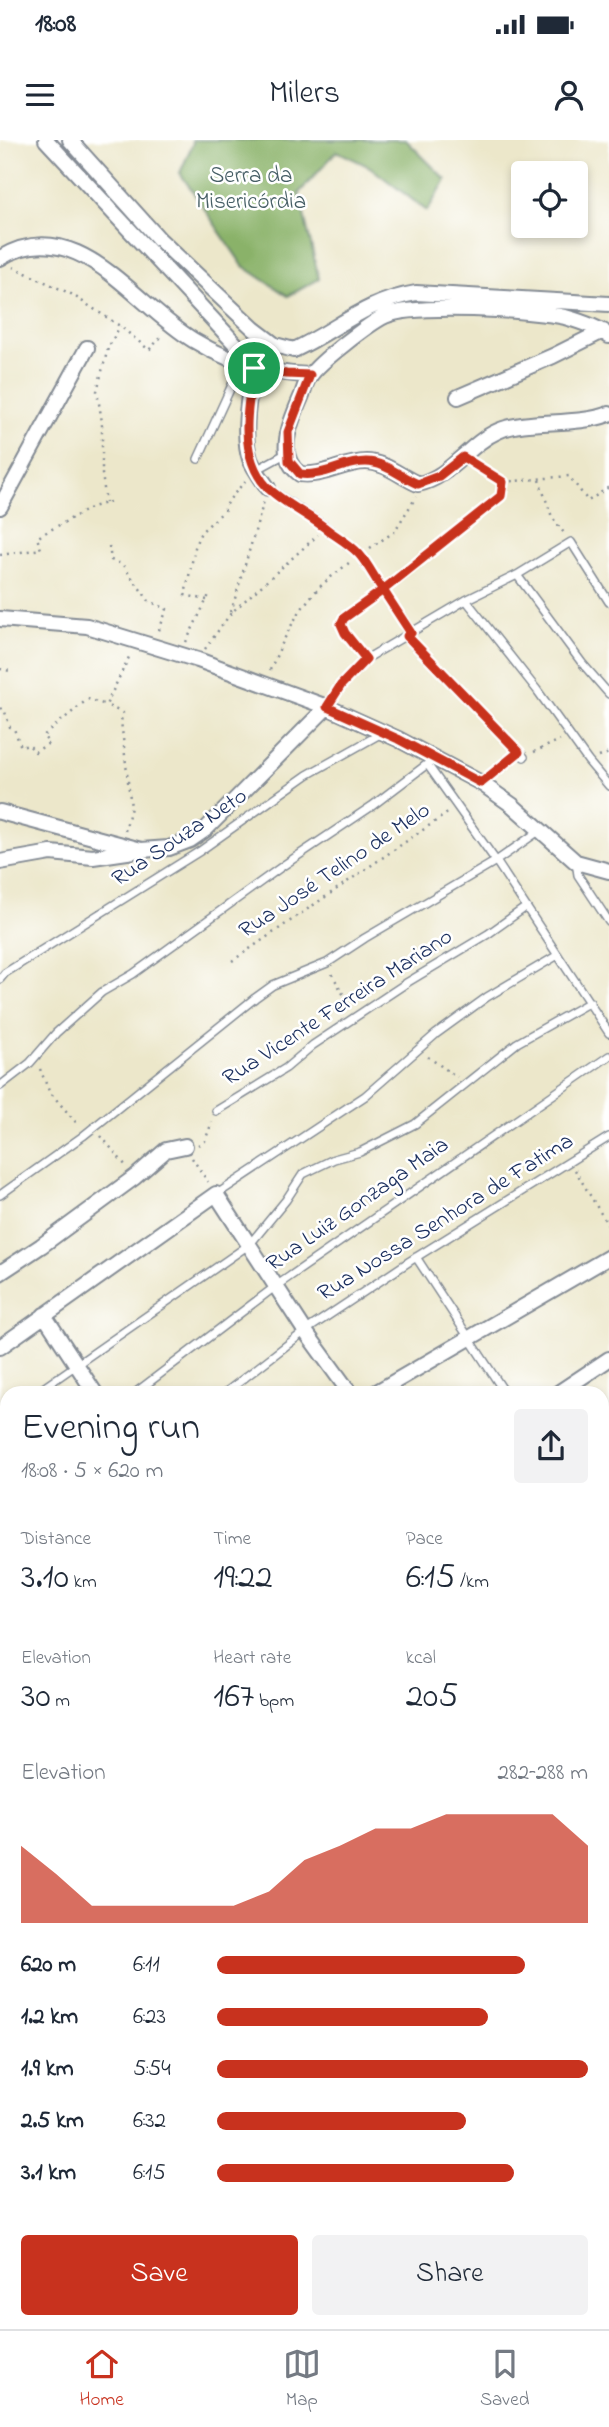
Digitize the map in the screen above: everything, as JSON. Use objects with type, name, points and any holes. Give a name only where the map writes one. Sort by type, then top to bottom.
[{"type":"street","points":[[47,140],[242,351],[248,366],[250,390],[247,443],[249,456],[268,488]]},
{"type":"street","points":[[70,140],[159,239],[254,329],[275,345],[294,349],[372,305],[395,296],[415,293],[609,304]]},
{"type":"street","points":[[6,262],[18,247],[64,247],[82,253],[109,272],[172,326],[209,349],[248,366],[286,374],[310,375]]},
{"type":"street","points":[[606,334],[567,318],[541,313],[410,309],[386,315],[363,329],[310,375],[288,432],[289,461],[300,474],[318,474],[367,462],[390,469],[418,484],[439,476],[497,431],[514,427],[562,424],[609,414]]},
{"type":"street","points":[[458,397],[606,334]]},
{"type":"street","points":[[0,507],[87,348]]},
{"type":"street","points":[[0,620],[87,626],[264,682],[327,707],[383,732],[428,761],[481,783],[512,805],[576,862],[609,870]]},
{"type":"street","points":[[0,862],[51,853],[93,857],[169,848],[190,840],[206,829],[327,707]]},
{"type":"street","points":[[0,812],[141,850]]},
{"type":"street","points":[[0,1273],[135,1177],[166,1150],[185,1146]]},
{"type":"street","points":[[0,1347],[216,1195],[305,1331],[346,1386]]},
{"type":"street","points":[[387,1386],[609,1257]]},
{"type":"street","points":[[44,1315],[91,1386]]},
{"type":"street","points":[[568,1386],[609,1359]]},
{"type":"lane","points":[[198,459],[248,366]]},
{"type":"lane","points":[[256,470],[288,453]]},
{"type":"lane","points":[[268,488],[359,554],[409,635],[522,754]]},
{"type":"lane","points":[[327,707],[341,685],[366,659],[466,600],[517,575],[570,541],[609,602]]},
{"type":"lane","points":[[517,575],[582,663],[609,694]]},
{"type":"lane","points":[[466,600],[537,690],[587,761],[609,786]]},
{"type":"lane","name":"Rua Souza Neto","points":[[0,979],[5,973],[200,851],[307,775],[383,732]]},
{"type":"lane","points":[[0,1086],[35,1058],[73,1016],[102,992],[144,966],[284,865],[372,806],[428,761],[609,1032]]},
{"type":"lane","points":[[0,1195],[94,1128],[273,985],[327,963],[496,861],[540,831]]},
{"type":"lane","points":[[576,862],[578,875],[609,922]]},
{"type":"lane","name":"Rua Vicente Ferreira Mariano","points":[[216,1111],[286,1068],[313,1045],[526,907]]},
{"type":"lane","points":[[216,1195],[365,1096],[418,1050],[487,997],[558,955]]},
{"type":"lane","points":[[46,1386],[250,1244],[286,1200],[303,1174],[315,1167],[360,1152],[415,1124],[517,1042],[590,1002]]},
{"type":"lane","name":"Rua Luiz Gonzaga Maia","points":[[144,1386],[276,1286],[609,1056]]},
{"type":"lane","name":"Rua Nossa Senhora de Fatima","points":[[234,1386],[305,1331],[416,1257],[609,1138]]},
{"type":"lane","points":[[416,1257],[501,1386]]},
{"type":"path","points":[[6,262],[71,294],[120,326],[149,350],[172,326]]},
{"type":"path","points":[[106,503],[102,474],[102,422],[97,391],[108,348],[120,326]]},
{"type":"path","points":[[463,457],[503,482],[569,476],[588,501],[609,487]]},
{"type":"path","points":[[207,600],[185,595],[196,544],[201,532],[224,511],[229,500],[256,470]]},
{"type":"path","points":[[538,479],[547,496],[552,517],[570,541]]},
{"type":"path","points":[[366,659],[345,633],[341,624],[344,618],[501,496],[503,482]]},
{"type":"path","points":[[264,682],[286,634],[317,589],[359,554],[394,532],[422,483]]},
{"type":"path","points":[[231,613],[268,488]]},
{"type":"path","points":[[0,555],[41,549],[37,538],[43,534],[82,512],[113,501]]},
{"type":"path","points":[[198,660],[231,613],[326,528]]},
{"type":"path","points":[[109,546],[111,560],[122,564],[149,601],[167,609],[154,646]]},
{"type":"path","points":[[180,654],[210,593]]},
{"type":"path","points":[[106,705],[136,642]]},
{"type":"path","points":[[0,669],[10,671]]},
{"type":"path","points":[[0,708],[5,712],[21,747],[29,745],[35,752],[49,743],[43,736],[88,699],[123,713],[121,721],[131,807],[122,845]]},
{"type":"path","points":[[481,783],[522,754],[569,735]]},
{"type":"path","name":"Rua José Telino de Melo","points":[[232,961],[457,807]]},
{"type":"path","points":[[327,963],[356,1017]]},
{"type":"path","points":[[418,1050],[466,1083]]},
{"type":"path","points":[[35,1058],[49,1091],[85,1134]]},
{"type":"path","name":"Rua Vicente Ferreira Mariano","points":[[185,1146],[192,1148],[205,1141],[216,1111]]},
{"type":"path","points":[[94,1128],[135,1177]]},
{"type":"path","points":[[185,1146],[216,1195]]},
{"type":"path","points":[[570,1161],[609,1227]]},
{"type":"green space","name":"Serra da Misericórdia","points":[[192,140],[406,140],[446,180],[427,211],[370,167],[337,151],[299,193],[319,279],[288,296],[243,266],[180,173]]},
{"type":"route","points":[[254,368],[247,443],[254,468],[268,488],[323,525],[359,554],[383,590],[344,618],[341,624],[366,659],[341,685],[327,707],[398,739],[481,783],[519,752],[407,636],[411,633],[383,590],[501,496],[503,482],[463,457],[439,476],[418,484],[379,464],[367,462],[318,474],[300,474],[289,461],[288,432],[310,375],[254,368]]}]
